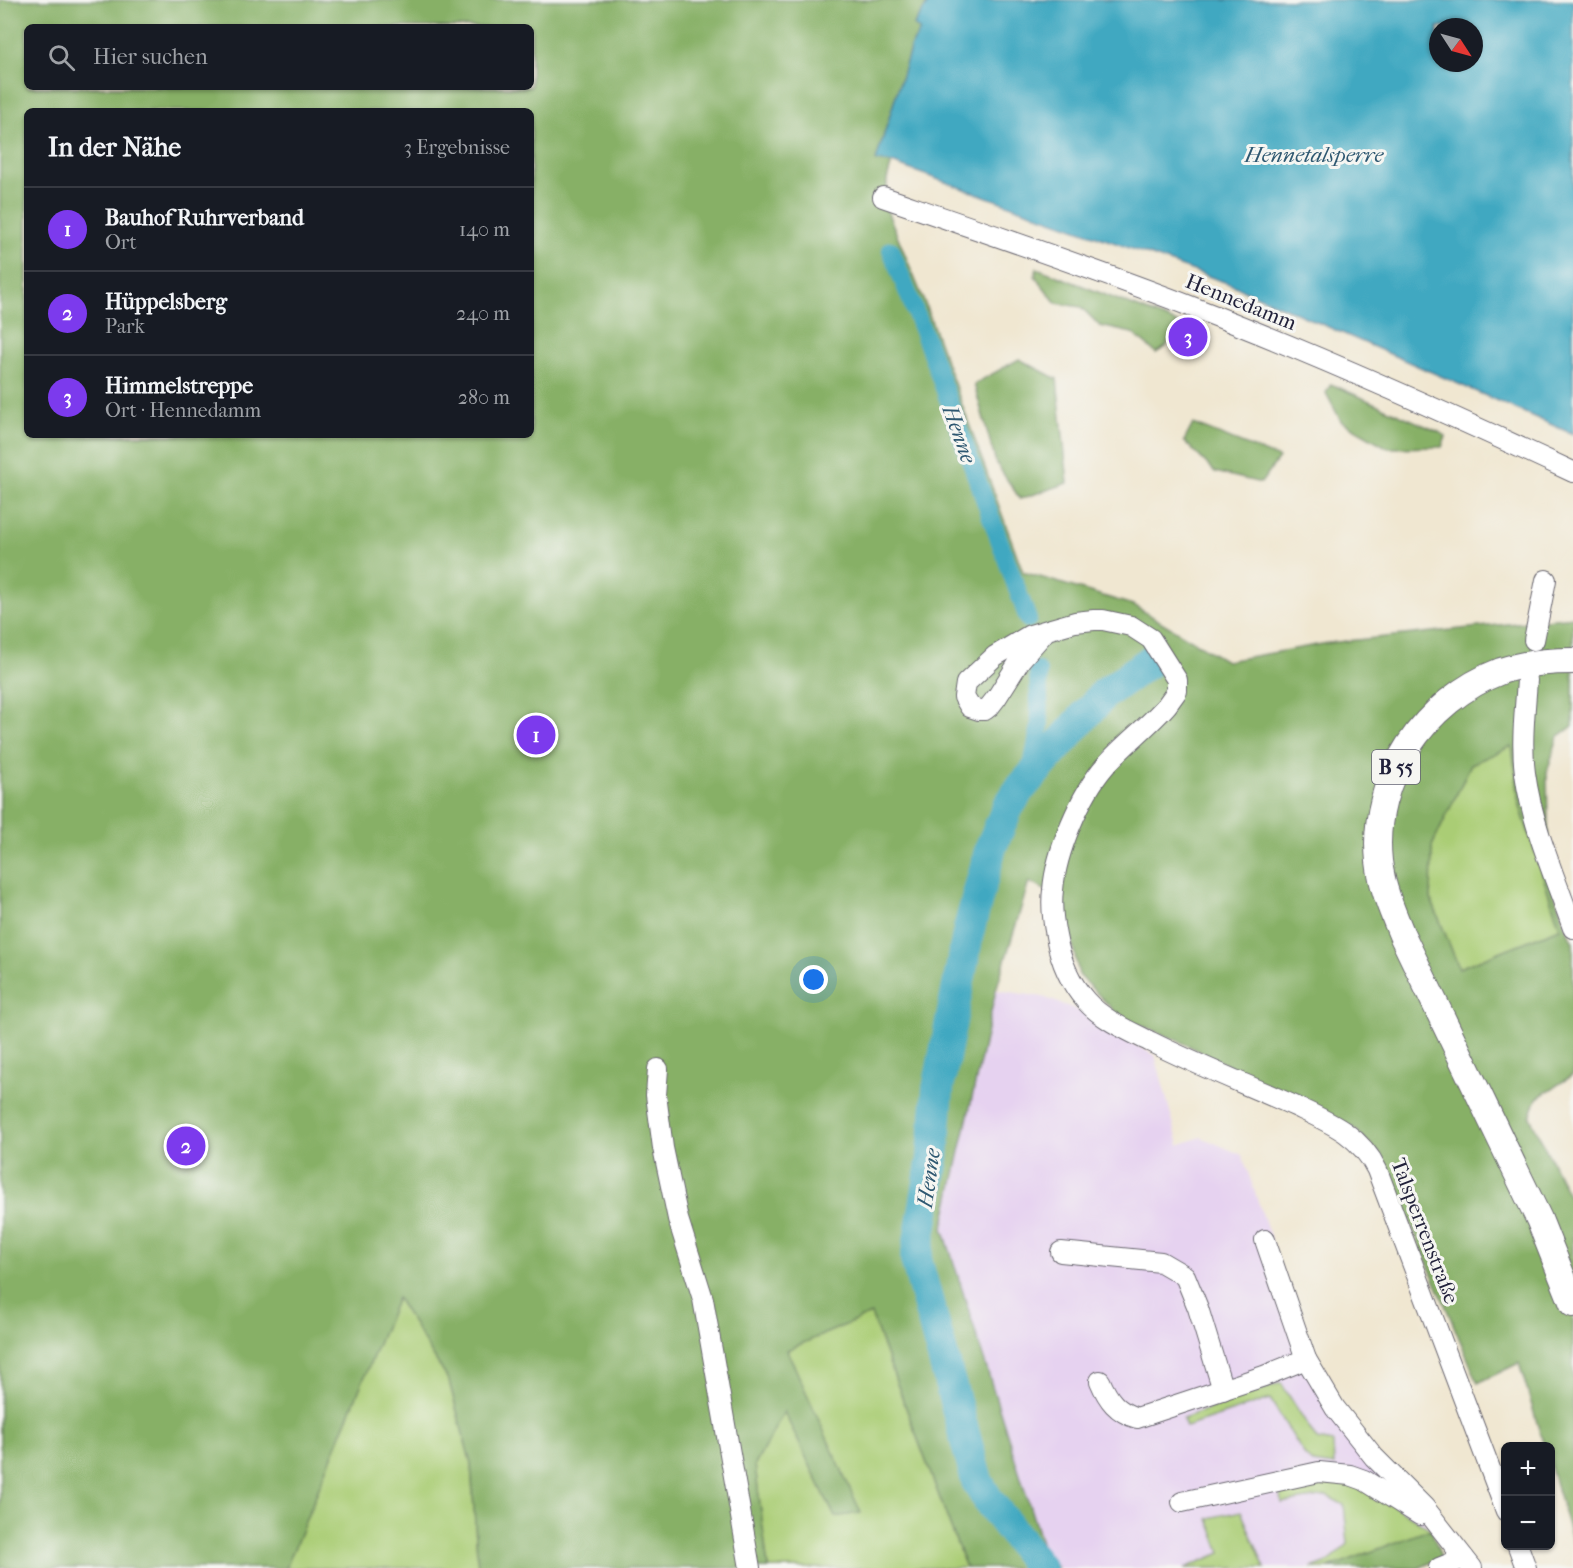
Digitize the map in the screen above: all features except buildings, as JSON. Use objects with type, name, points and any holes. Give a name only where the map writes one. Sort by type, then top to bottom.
[{"type":"main road","name":"B 55","points":[[1573,661],[1525,664],[1501,671],[1464,690],[1435,714],[1406,748],[1394,771],[1382,812],[1379,850],[1384,888],[1402,936],[1539,1219],[1573,1304]]},
{"type":"street","name":"Hennedamm","points":[[883,197],[1031,247],[1194,308],[1461,420],[1573,472]]},
{"type":"street","points":[[1534,640],[1546,580]]},
{"type":"street","name":"Talsperrenstraße","points":[[1044,633],[1075,622],[1103,620],[1131,626],[1151,639],[1173,672],[1178,686],[1173,698],[1156,717],[1104,767],[1080,807],[1066,838],[1057,869],[1052,902],[1055,931],[1062,960],[1073,983],[1086,1001],[1116,1024],[1312,1114],[1345,1133],[1366,1149],[1377,1170],[1501,1498]]},
{"type":"street","points":[[1527,680],[1522,736],[1525,774],[1538,828],[1573,928]]},
{"type":"street","points":[[658,1069],[657,1095],[663,1149],[678,1219],[695,1268],[705,1307],[750,1568]]},
{"type":"street","points":[[1265,1240],[1306,1359],[1335,1408],[1374,1457],[1424,1507],[1468,1563],[1439,1568]]},
{"type":"street","points":[[1062,1252],[1161,1262],[1185,1276],[1222,1390]]},
{"type":"street","points":[[1100,1382],[1117,1409],[1137,1418],[1264,1376],[1306,1359]]},
{"type":"street","points":[[1182,1502],[1319,1472],[1339,1473],[1364,1480],[1443,1530]]},
{"type":"street","points":[[1520,1550],[1526,1568]]},
{"type":"shaded area","points":[[996,990],[1043,997],[1080,1011],[1119,1037],[1155,1055],[1179,1145],[1201,1137],[1242,1155],[1269,1233],[1302,1357],[1431,1529],[1328,1568],[1057,1568],[1043,1549],[943,1228]]},
{"type":"green space","points":[[0,0],[930,0],[914,25],[920,31],[911,46],[876,161],[892,162],[887,179],[886,208],[924,301],[1023,572],[1133,605],[1226,661],[1328,643],[1573,617],[1573,726],[1558,737],[1547,772],[1549,878],[1573,943],[1573,1075],[1537,1098],[1530,1117],[1573,1205],[1573,1543],[1555,1482],[1555,1442],[1543,1442],[1519,1363],[1478,1383],[1382,1156],[1354,1128],[1181,1042],[1119,1016],[1079,975],[1063,899],[1029,882],[996,990],[943,1228],[1043,1549],[1057,1568],[966,1568],[871,1314],[787,1350],[861,1513],[835,1517],[784,1412],[755,1465],[768,1568],[478,1568],[471,1464],[449,1381],[397,1298],[286,1568],[0,1568]],"holes":[[[1512,746],[1520,806],[1560,928],[1459,968],[1431,899],[1432,846],[1471,764]]]},
{"type":"green space","points":[[1037,268],[1177,323],[1166,347],[1156,353],[1132,333],[1100,326],[1081,307],[1056,303],[1035,276]]},
{"type":"green space","points":[[1019,359],[1057,379],[1068,483],[1020,499],[996,463],[974,384]]},
{"type":"green space","points":[[1331,384],[1439,432],[1446,437],[1442,447],[1388,448],[1341,421],[1326,393]]},
{"type":"green space","points":[[1193,424],[1279,458],[1261,483],[1215,472],[1184,441]]},
{"type":"green space","points":[[1512,746],[1520,806],[1560,928],[1459,968],[1431,899],[1432,846],[1471,764]]},
{"type":"green space","points":[[397,1297],[449,1381],[471,1464],[478,1568],[286,1568]]},
{"type":"green space","points":[[871,1314],[966,1568],[768,1568],[755,1465],[784,1411],[835,1517],[787,1349]]},
{"type":"green space","points":[[1281,1383],[1317,1440],[1333,1443],[1334,1466],[1313,1463],[1305,1456],[1270,1399],[1186,1427],[1183,1418]]},
{"type":"green space","points":[[1320,1480],[1365,1488],[1431,1529],[1441,1558],[1419,1568],[1311,1568],[1328,1562],[1348,1544],[1344,1505],[1327,1496],[1282,1503],[1281,1494]]},
{"type":"green space","points":[[1241,1511],[1265,1568],[1185,1568],[1221,1553],[1208,1518]]},
{"type":"green space","points":[[1431,1529],[1441,1558],[1418,1568],[1328,1568]]},
{"type":"water","name":"Hennetalsperre","points":[[930,0],[1573,0],[1573,434],[1230,284],[892,163],[876,161],[911,46],[920,31],[914,25]]},
{"type":"waterway","name":"Henne","points":[[891,250],[929,347],[1028,619]]},
{"type":"waterway","name":"Henne","points":[[1040,1568],[988,1500],[977,1481],[916,1259],[933,1158],[938,1089],[969,929],[991,847],[1008,807],[1020,789],[1104,694],[1152,660]]},
{"type":"waterway","name":"Henne","points":[[1030,776],[1040,726],[1038,671]]},
{"type":"place","name":"Himmelstreppe","points":[[1188,337]]},
{"type":"place","name":"Bauhof Ruhrverband","points":[[536,735]]},
{"type":"place","name":"Hüppelsberg","points":[[186,1146]]}]
